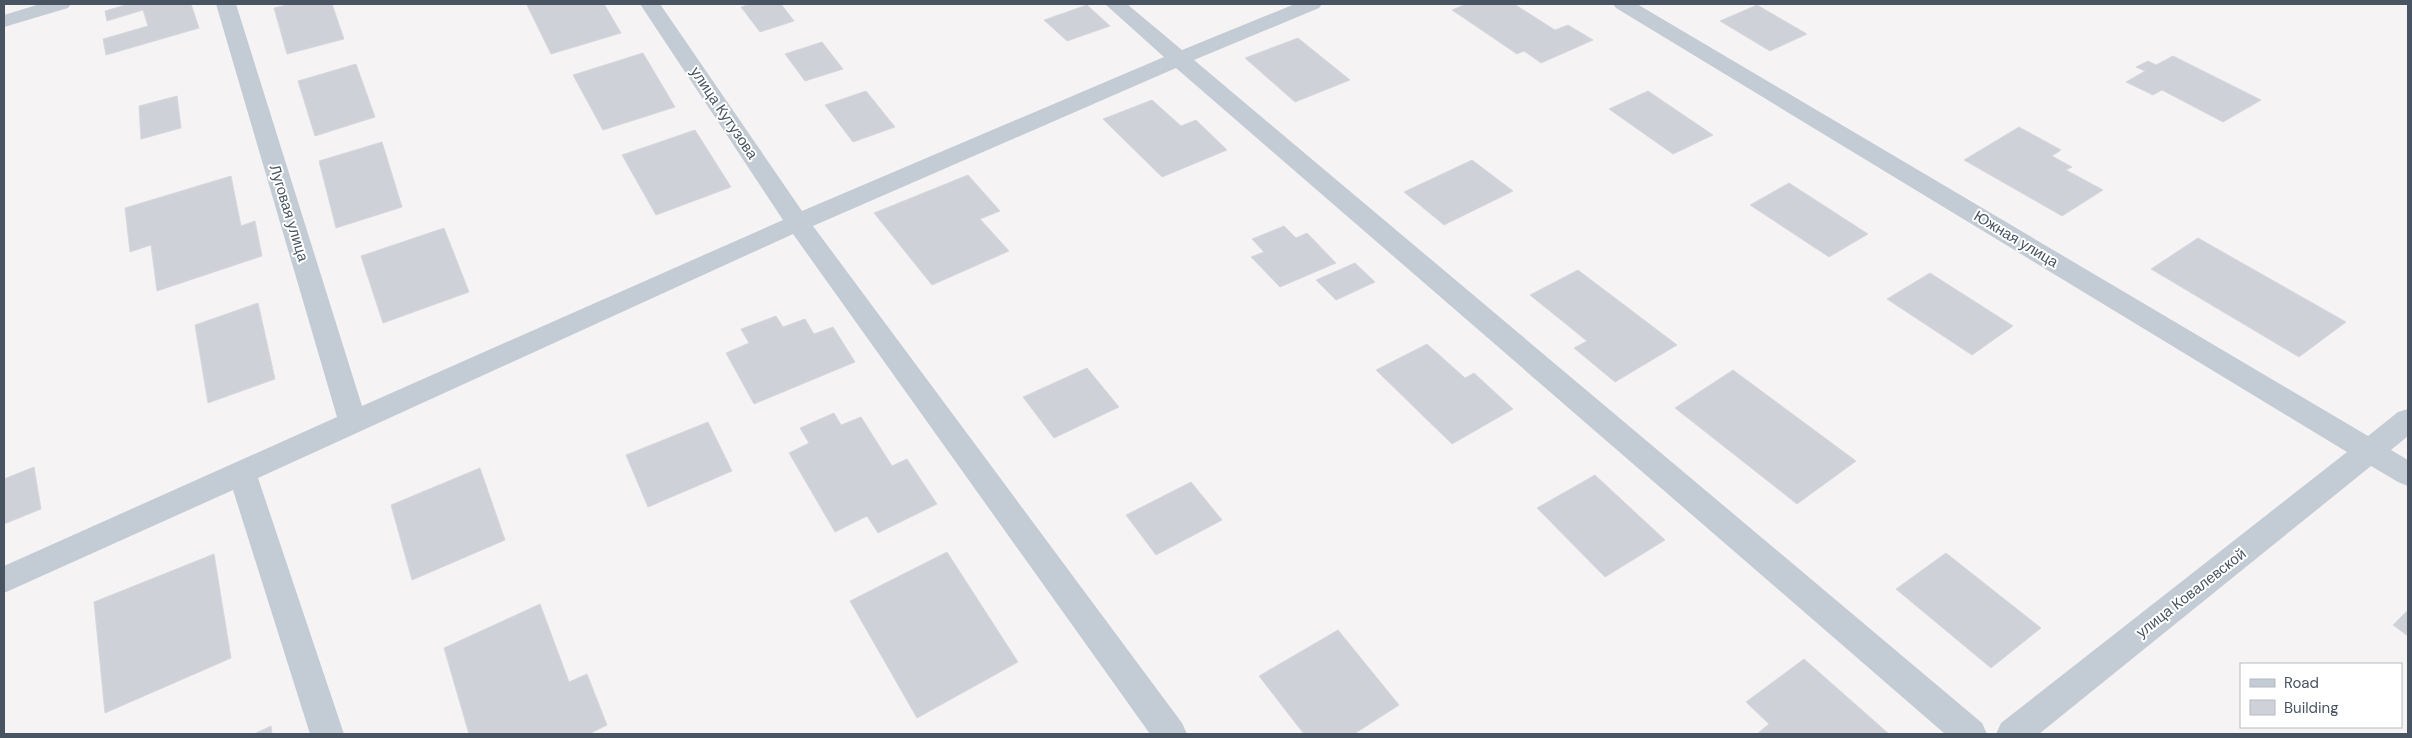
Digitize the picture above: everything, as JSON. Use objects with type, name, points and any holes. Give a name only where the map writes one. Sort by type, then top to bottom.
[{"type":"street","points":[[4,21],[60,4]]},
{"type":"street","name":"Луговая улица","points":[[226,4],[353,423]]},
{"type":"street","name":"улица Кутузова","points":[[650,4],[797,222],[1170,734]]},
{"type":"street","points":[[1115,4],[1970,734]]},
{"type":"street","points":[[4,580],[797,222],[1178,58],[1312,4]]},
{"type":"street","name":"Южная улица","points":[[1623,4],[2408,474]]},
{"type":"street","name":"улица Ковалевской","points":[[2013,734],[2408,420]]},
{"type":"street","points":[[242,473],[327,734]]},
{"type":"building","points":[[129,4],[191,4],[199,28],[106,55],[103,39],[148,26],[143,10],[107,21],[105,11]]},
{"type":"building","points":[[291,4],[332,4],[344,39],[287,54],[274,8]]},
{"type":"building","points":[[604,4],[621,33],[551,54],[527,5]]},
{"type":"building","points":[[751,4],[781,4],[794,21],[760,32],[741,7]]},
{"type":"building","points":[[1462,4],[1514,4],[1555,30],[1568,25],[1593,40],[1541,63],[1524,51],[1517,54],[1452,10],[1464,5]]},
{"type":"building","points":[[1087,5],[1110,26],[1067,41],[1044,20]]},
{"type":"building","points":[[1757,5],[1807,34],[1770,51],[1720,21]]},
{"type":"building","points":[[1298,38],[1350,80],[1295,102],[1245,58]]},
{"type":"building","points":[[822,42],[843,69],[805,81],[785,54]]},
{"type":"building","points":[[643,53],[675,107],[603,130],[573,75]]},
{"type":"building","points":[[2173,56],[2261,100],[2223,122],[2162,90],[2153,95],[2126,82],[2145,71],[2136,67],[2148,61],[2156,65]]},
{"type":"building","points":[[356,64],[375,117],[315,136],[298,81]]},
{"type":"building","points":[[866,91],[895,127],[853,142],[825,105]]},
{"type":"building","points":[[1648,91],[1713,135],[1673,154],[1609,109]]},
{"type":"building","points":[[177,96],[181,128],[141,139],[139,106]]},
{"type":"building","points":[[1152,100],[1181,126],[1196,120],[1227,150],[1162,177],[1103,119]]},
{"type":"building","points":[[2019,127],[2061,150],[2052,156],[2072,167],[2066,170],[2103,190],[2062,216],[1964,160]]},
{"type":"building","points":[[695,130],[731,187],[656,215],[622,155]]},
{"type":"building","points":[[382,142],[402,207],[336,228],[319,161]]},
{"type":"building","points":[[1472,160],[1513,191],[1444,225],[1404,192]]},
{"type":"building","points":[[968,175],[1000,211],[980,219],[1009,251],[932,285],[874,213]]},
{"type":"building","points":[[231,176],[241,226],[255,221],[262,256],[157,291],[151,245],[130,252],[125,208]]},
{"type":"building","points":[[1789,183],[1868,234],[1829,257],[1750,205]]},
{"type":"building","points":[[1284,226],[1296,238],[1307,233],[1336,263],[1280,287],[1251,257],[1264,252],[1252,239]]},
{"type":"building","points":[[444,228],[469,292],[383,323],[361,256]]},
{"type":"building","points":[[2198,238],[2346,322],[2299,357],[2151,269]]},
{"type":"building","points":[[1355,263],[1375,282],[1336,300],[1316,280]]},
{"type":"building","points":[[1578,270],[1677,345],[1615,382],[1574,348],[1587,341],[1530,295]]},
{"type":"building","points":[[1930,273],[2013,326],[1972,355],[1887,299]]},
{"type":"building","points":[[258,303],[275,379],[208,403],[195,325]]},
{"type":"building","points":[[776,316],[783,327],[805,319],[814,334],[833,327],[855,362],[754,404],[726,353],[749,343],[741,329]]},
{"type":"building","points":[[1427,344],[1465,378],[1474,373],[1513,409],[1452,444],[1376,370]]},
{"type":"building","points":[[1087,368],[1119,407],[1054,438],[1023,397]]},
{"type":"building","points":[[1733,370],[1856,461],[1797,504],[1675,408]]},
{"type":"building","points":[[834,413],[841,425],[861,417],[892,466],[907,459],[937,504],[878,533],[867,516],[835,532],[789,453],[809,443],[800,428]]},
{"type":"building","points":[[708,422],[732,471],[648,507],[626,455]]},
{"type":"building","points":[[34,467],[41,509],[4,524],[4,479]]},
{"type":"building","points":[[480,468],[505,540],[412,580],[391,505]]},
{"type":"building","points":[[1595,475],[1665,540],[1605,577],[1537,508]]},
{"type":"building","points":[[1191,482],[1222,520],[1156,555],[1126,515]]},
{"type":"building","points":[[947,552],[1018,662],[917,718],[850,601]]},
{"type":"building","points":[[1946,553],[2041,628],[1991,668],[1896,589]]},
{"type":"building","points":[[214,554],[231,658],[105,713],[94,602]]},
{"type":"building","points":[[540,604],[569,682],[587,674],[607,725],[589,734],[469,734],[444,648]]},
{"type":"building","points":[[2408,610],[2408,636],[2393,625]]},
{"type":"building","points":[[1338,630],[1399,705],[1354,734],[1304,734],[1259,676]]},
{"type":"building","points":[[1804,659],[1889,734],[1757,734],[1769,724],[1746,702]]},
{"type":"building","points":[[271,726],[272,734],[254,734]]}]
